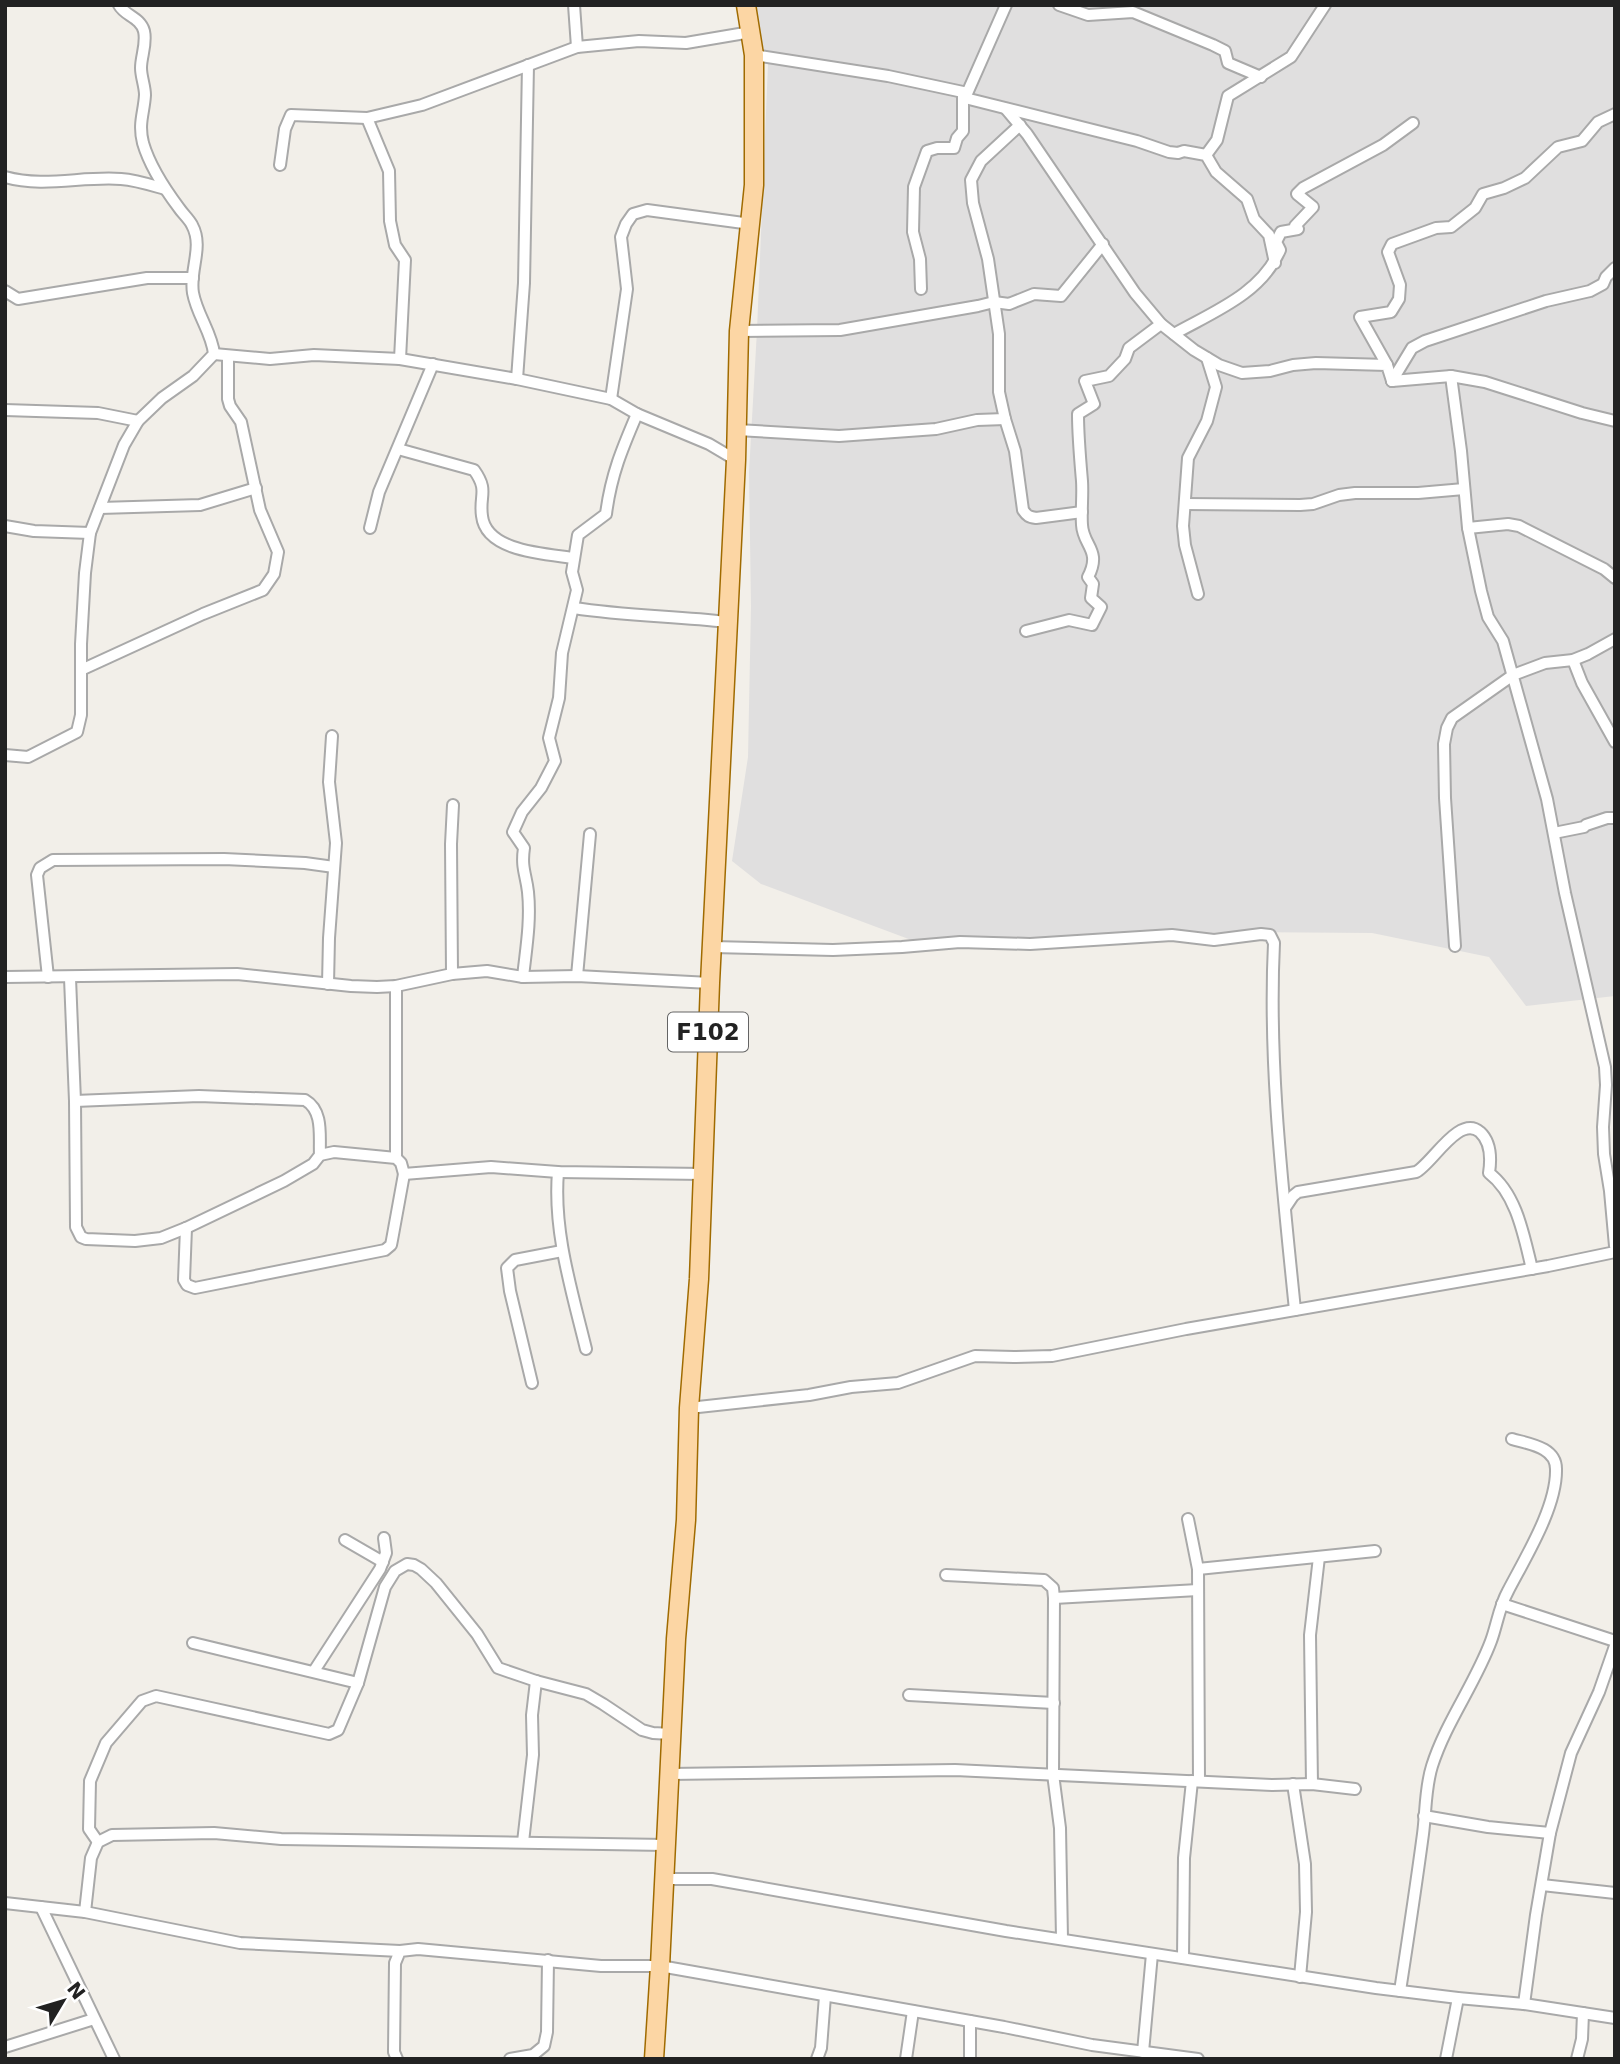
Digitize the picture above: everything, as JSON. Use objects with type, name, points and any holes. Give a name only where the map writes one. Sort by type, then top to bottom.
[{"type":"main road","name":"F102","points":[[654,2059],[676,1639],[686,1520],[689,1408],[699,1279],[710,983],[736,460],[738,331],[754,185],[754,55],[746,5]]},
{"type":"street","points":[[119,5],[124,13],[139,22],[144,32],[141,66],[145,95],[140,126],[149,162],[165,189],[192,224],[198,241],[193,292],[214,354]]},
{"type":"street","points":[[574,5],[577,47]]},
{"type":"street","points":[[921,289],[920,259],[914,232],[914,187],[927,151],[937,148],[954,149],[957,138],[963,131],[964,95],[1006,5]]},
{"type":"street","points":[[1059,5],[1088,15],[1127,9],[1225,51],[1228,63],[1261,77]]},
{"type":"street","points":[[1206,155],[1217,140],[1228,96],[1291,57],[1325,5]]},
{"type":"street","points":[[280,165],[285,129],[291,115],[368,118],[422,105],[577,47],[639,41],[687,43],[751,32]]},
{"type":"street","points":[[754,55],[888,76],[964,95],[1006,109],[1137,141],[1169,152],[1184,151],[1206,155],[1216,172],[1247,199],[1254,219],[1269,234],[1275,263]]},
{"type":"street","points":[[517,379],[524,283],[528,65]]},
{"type":"street","points":[[1006,109],[1020,125],[1135,293],[1161,324],[1207,358],[1242,373],[1270,372],[1293,365],[1316,363],[1387,365]]},
{"type":"street","points":[[1392,381],[1387,365],[1360,317],[1391,312],[1399,299],[1400,285],[1388,252],[1392,244],[1436,228],[1451,227],[1475,208],[1483,194],[1525,178],[1558,147],[1582,141],[1598,122],[1615,114]]},
{"type":"street","points":[[368,118],[389,172],[390,221],[395,244],[405,260],[400,359]]},
{"type":"street","points":[[1174,334],[1238,298],[1262,281],[1275,263],[1280,250],[1276,242],[1281,232],[1298,229],[1295,226],[1313,207],[1297,194],[1303,188],[1383,145],[1413,123]]},
{"type":"street","points":[[1020,125],[981,161],[971,180],[973,203],[988,259],[999,334],[999,392],[1015,451],[1023,510],[1030,517],[1082,512]]},
{"type":"street","points":[[5,177],[22,182],[42,183],[122,179],[165,189]]},
{"type":"street","points":[[611,399],[627,289],[621,237],[633,214],[647,211],[751,225]]},
{"type":"street","points":[[738,331],[840,330],[994,302],[1009,304],[1034,294],[1061,296],[1103,244]]},
{"type":"street","points":[[1392,381],[1412,348],[1425,341],[1546,301],[1590,291],[1603,284],[1615,268]]},
{"type":"street","points":[[5,291],[18,299],[148,278],[193,278]]},
{"type":"street","points":[[1026,631],[1069,620],[1092,625],[1101,607],[1091,598],[1093,584],[1087,577],[1093,566],[1091,548],[1081,528],[1078,414],[1094,404],[1085,381],[1109,376],[1125,359],[1129,348],[1161,324]]},
{"type":"street","points":[[214,354],[270,359],[314,355],[400,359],[517,379],[611,399],[637,414],[692,436],[736,460]]},
{"type":"street","points":[[5,755],[28,757],[77,732],[81,715],[85,573],[90,533],[124,445],[138,421],[162,398],[193,376],[214,354]]},
{"type":"street","points":[[81,670],[202,614],[263,590],[274,574],[278,552],[260,510],[245,434],[228,399],[228,356]]},
{"type":"street","points":[[1198,594],[1185,545],[1185,505],[1188,458],[1207,421],[1216,387],[1207,358]]},
{"type":"street","points":[[370,528],[379,492],[433,364]]},
{"type":"street","points":[[1392,381],[1451,376],[1485,382],[1581,413],[1615,421]]},
{"type":"street","points":[[1451,376],[1468,528],[1488,617],[1503,641],[1547,799],[1565,894],[1605,1067],[1603,1127],[1615,1245]]},
{"type":"street","points":[[5,410],[98,413],[138,421]]},
{"type":"street","points":[[523,977],[528,932],[528,892],[522,863],[524,848],[513,832],[522,812],[541,788],[555,761],[549,738],[559,698],[562,653],[577,590],[572,572],[578,535],[606,514],[609,485],[637,414]]},
{"type":"street","points":[[737,430],[839,436],[936,429],[977,420],[1005,419]]},
{"type":"street","points":[[398,449],[474,470],[482,480],[482,514],[485,525],[498,540],[524,550],[574,558]]},
{"type":"street","points":[[100,508],[200,505],[256,488]]},
{"type":"street","points":[[1185,505],[1300,505],[1355,493],[1418,493],[1464,489]]},
{"type":"street","points":[[1468,528],[1508,524],[1520,526],[1605,569],[1615,578]]},
{"type":"street","points":[[5,526],[34,531],[90,533]]},
{"type":"street","points":[[574,608],[606,614],[727,622]]},
{"type":"street","points":[[1455,946],[1444,744],[1452,718],[1513,675],[1545,663],[1573,660],[1615,639]]},
{"type":"street","points":[[1573,660],[1582,683],[1615,743]]},
{"type":"street","points":[[328,984],[336,843],[329,782],[332,736]]},
{"type":"street","points":[[452,974],[453,805]]},
{"type":"street","points":[[1554,832],[1584,828],[1612,815]]},
{"type":"street","points":[[577,976],[590,834]]},
{"type":"street","points":[[48,977],[37,875],[40,869],[53,860],[224,859],[334,867]]},
{"type":"street","points":[[713,947],[833,950],[960,942],[1030,944],[1172,935],[1214,940],[1270,935],[1274,943],[1272,1009],[1285,1208],[1295,1310]]},
{"type":"street","points":[[5,977],[237,974],[328,984],[396,986],[452,974],[487,971],[523,977],[577,976],[710,983]]},
{"type":"street","points":[[70,978],[76,1227],[81,1237],[135,1241],[161,1238],[284,1181],[313,1164],[320,1155],[317,1112],[312,1104],[305,1100],[199,1096],[75,1101]]},
{"type":"street","points":[[396,986],[396,1158]]},
{"type":"street","points":[[1285,1208],[1298,1192],[1416,1172],[1427,1164],[1452,1135],[1459,1131],[1475,1129],[1487,1141],[1491,1156],[1489,1174],[1500,1182],[1520,1222],[1532,1269]]},
{"type":"street","points":[[186,1228],[184,1280],[195,1288],[385,1250],[392,1240],[404,1174],[401,1163],[396,1158],[334,1153],[320,1155]]},
{"type":"street","points":[[404,1174],[491,1167],[558,1172],[703,1174]]},
{"type":"street","points":[[558,1172],[562,1251],[586,1349]]},
{"type":"street","points":[[532,1383],[507,1268],[515,1260],[562,1251]]},
{"type":"street","points":[[689,1408],[898,1383],[975,1356],[1052,1356],[1615,1252]]},
{"type":"street","points":[[1400,1991],[1426,1787],[1432,1767],[1441,1741],[1466,1697],[1492,1640],[1502,1604],[1550,1507],[1556,1469],[1553,1458],[1543,1448],[1512,1439]]},
{"type":"street","points":[[1182,1958],[1184,1858],[1195,1781],[1198,1590],[1198,1569],[1188,1519]]},
{"type":"street","points":[[314,1671],[380,1569],[386,1553],[384,1538]]},
{"type":"street","points":[[345,1540],[383,1562]]},
{"type":"street","points":[[1198,1569],[1375,1551]]},
{"type":"street","points":[[1312,1784],[1310,1635],[1319,1557]]},
{"type":"street","points":[[98,1842],[89,1829],[90,1781],[106,1743],[142,1701],[156,1696],[329,1734],[338,1730],[358,1683],[385,1587],[395,1571],[407,1564],[421,1569],[436,1583],[470,1626],[498,1668],[586,1694],[604,1703],[642,1730],[671,1734]]},
{"type":"street","points":[[946,1575],[1044,1580],[1052,1588],[1055,1598],[1053,1774],[1060,1828],[1062,1940]]},
{"type":"street","points":[[1055,1598],[1198,1590]]},
{"type":"street","points":[[1502,1604],[1615,1641]]},
{"type":"street","points":[[193,1643],[358,1683]]},
{"type":"street","points":[[1524,2004],[1550,1833],[1571,1752],[1599,1692],[1615,1646]]},
{"type":"street","points":[[523,1842],[533,1755],[531,1715],[536,1681]]},
{"type":"street","points":[[909,1695],[1054,1703]]},
{"type":"street","points":[[669,1774],[955,1770],[1312,1784],[1355,1789]]},
{"type":"street","points":[[1293,1784],[1305,1864],[1306,1912],[1300,1977]]},
{"type":"street","points":[[1424,1816],[1488,1827],[1550,1833]]},
{"type":"street","points":[[85,1912],[91,1858],[98,1842],[113,1835],[214,1833],[281,1839],[666,1845]]},
{"type":"street","points":[[665,1879],[712,1879],[1006,1931],[1300,1977],[1524,2004],[1615,2018]]},
{"type":"street","points":[[1542,1885],[1615,1893]]},
{"type":"street","points":[[5,1903],[85,1912],[240,1943],[428,1950],[601,1966],[660,1966],[1092,2045],[1198,2059]]},
{"type":"street","points":[[41,1907],[114,2059]]},
{"type":"street","points":[[397,2059],[394,2052],[394,1963],[400,1951]]},
{"type":"street","points":[[1143,2052],[1152,1954]]},
{"type":"street","points":[[510,2059],[533,2055],[544,2046],[547,2032],[548,1960]]},
{"type":"street","points":[[817,2059],[821,2048],[825,1996]]},
{"type":"street","points":[[1446,2059],[1458,1998]]},
{"type":"street","points":[[906,2059],[913,2011]]},
{"type":"street","points":[[1577,2059],[1582,2039],[1583,2013]]},
{"type":"street","points":[[5,2047],[94,2019]]},
{"type":"street","points":[[970,2021],[970,2059]]},
{"type":"street","points":[[1092,2045],[1093,2059]]},
{"type":"shaded area","points":[[751,5],[1615,5],[1615,996],[1526,1006],[1489,957],[1372,933],[1235,932],[922,944],[761,884],[732,861],[748,757],[751,606],[749,472],[768,64]]}]
